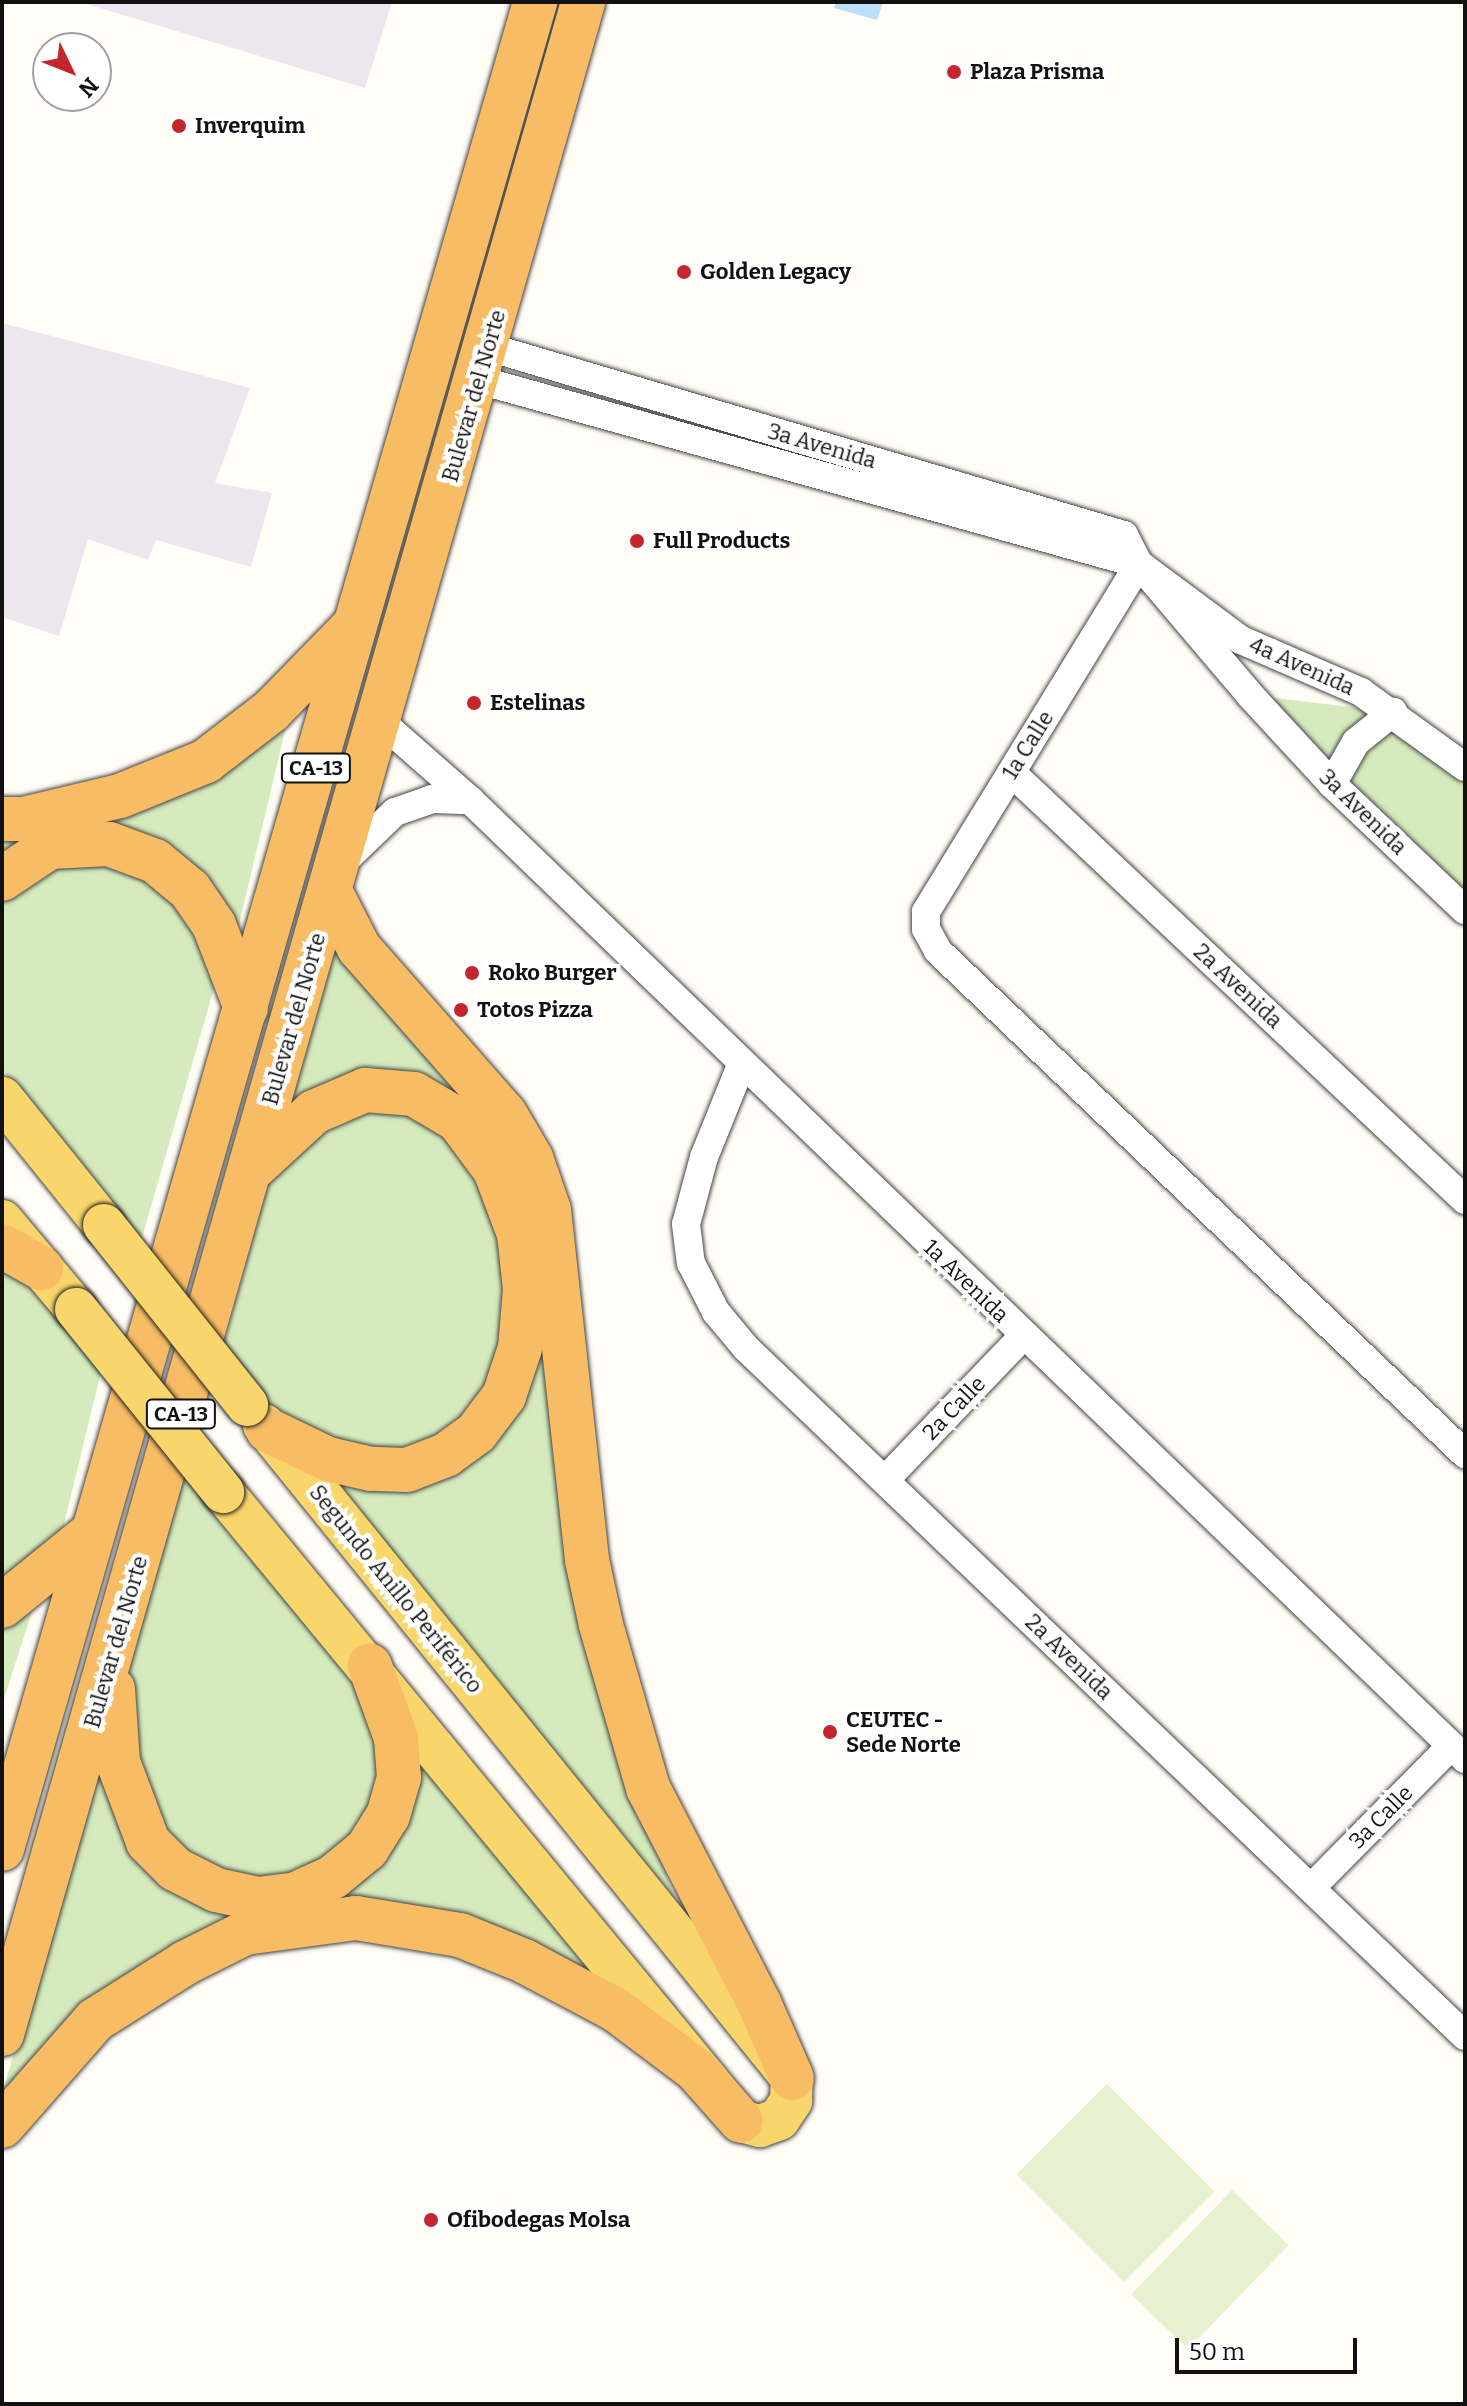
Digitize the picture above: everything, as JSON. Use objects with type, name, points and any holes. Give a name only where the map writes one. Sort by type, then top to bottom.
[{"type":"highway","name":"CA-13","points":[[2,1849],[360,621],[535,2]]},
{"type":"highway","name":"Bulevar del Norte","points":[[2,2034],[483,364],[583,2]]},
{"type":"highway","points":[[2,819],[24,819],[120,796],[206,761],[271,711],[360,621]]},
{"type":"highway","points":[[2,879],[50,847],[109,844],[155,861],[190,890],[214,925],[246,1008]]},
{"type":"highway","points":[[334,880],[359,948],[505,1114],[531,1158],[549,1210],[587,1560],[618,1684],[648,1788],[792,2078]]},
{"type":"highway","points":[[251,1170],[314,1112],[365,1090],[414,1094],[458,1120],[495,1170],[519,1234],[525,1289],[520,1348],[504,1396],[476,1433],[446,1455],[407,1470],[371,1469],[328,1459],[258,1418]]},
{"type":"highway","points":[[2,1246],[41,1268]]},
{"type":"highway","points":[[2,1606],[93,1532]]},
{"type":"highway","points":[[112,1659],[118,1762],[148,1842],[175,1869],[216,1890],[258,1899],[296,1894],[333,1877],[367,1849],[388,1816],[399,1778],[396,1738],[370,1666]]},
{"type":"highway","points":[[2,2126],[95,2020],[185,1963],[245,1933],[356,1918],[460,1935],[524,1961],[616,2010],[695,2069],[741,2121]]},
{"type":"main road","name":"Segundo Anillo Periférico","points":[[2,1098],[792,2078]]},
{"type":"main road","points":[[2,1221],[741,2121],[760,2126],[779,2119],[791,2101],[792,2078]]},
{"type":"street","name":"3a Avenida","points":[[483,364],[1139,564],[1332,784],[1465,910]]},
{"type":"street","name":"4a Avenida","points":[[1139,564],[1241,640],[1323,673],[1393,712],[1465,767]]},
{"type":"street","name":"1a Calle","points":[[1139,564],[926,912],[926,929],[938,951],[1465,1454]]},
{"type":"street","points":[[1332,784],[1356,742],[1393,712]]},
{"type":"street","name":"1a Avenida","points":[[380,721],[470,800],[1458,1752]]},
{"type":"street","name":"2a Avenida","points":[[1012,773],[1465,1200]]},
{"type":"street","points":[[334,880],[395,812],[432,799],[470,800]]},
{"type":"street","name":"2a Avenida","points":[[742,1063],[704,1157],[686,1224],[691,1263],[716,1312],[746,1348],[1465,2036]]},
{"type":"street","name":"2a Calle","points":[[885,1480],[1023,1336]]},
{"type":"street","name":"3a Calle","points":[[1311,1888],[1458,1752]]},
{"type":"shaded area","points":[[80,2],[392,2],[365,88]]},
{"type":"shaded area","points":[[2,323],[250,388],[215,483],[272,493],[251,567],[156,540],[148,560],[88,539],[59,636],[2,617]]},
{"type":"green space","points":[[1250,695],[1393,712],[1465,768],[1465,910]]},
{"type":"green space","points":[[291,706],[236,937],[164,855],[2,866],[2,832]]},
{"type":"green space","points":[[111,855],[182,900],[219,971],[141,1241],[2,1069],[2,896],[53,858]]},
{"type":"green space","points":[[340,931],[353,959],[495,1118],[522,1166],[538,1215],[575,1559],[635,1786],[682,1919],[318,1465],[392,1483],[446,1469],[506,1414],[523,1376],[536,1306],[532,1238],[517,1186],[465,1110],[416,1082],[359,1080],[304,1105],[282,1128]]},
{"type":"green space","points":[[364,1103],[412,1106],[453,1133],[509,1238],[507,1347],[468,1426],[405,1459],[285,1424],[224,1344],[272,1169]]},
{"type":"green space","points":[[2,1258],[26,1270],[103,1364],[53,1569],[2,1594]]},
{"type":"green space","points":[[187,1463],[363,1674],[387,1745],[379,1810],[314,1876],[219,1880],[147,1813],[124,1677]]},
{"type":"green space","points":[[38,1593],[2,1705],[2,1617]]},
{"type":"green space","points":[[106,1734],[150,1860],[316,1898],[405,1741],[603,1978],[479,1930],[230,1928],[2,2094]]},
{"type":"green space","points":[[1107,2084],[1214,2191],[1124,2282],[1016,2175]]},
{"type":"green space","points":[[1232,2190],[1289,2245],[1188,2349],[1131,2294]]},
{"type":"water","points":[[836,2],[883,2],[877,20],[834,8]]},
{"type":"place","name":"Plaza Prisma","points":[[954,72]]},
{"type":"place","name":"Inverquim","points":[[179,126]]},
{"type":"place","name":"Golden Legacy","points":[[684,272]]},
{"type":"place","name":"Full Products","points":[[637,541]]},
{"type":"place","name":"Estelinas","points":[[474,703]]},
{"type":"place","name":"Roko Burger","points":[[472,973]]},
{"type":"place","name":"Totos Pizza","points":[[461,1010]]},
{"type":"place","name":"CEUTEC - Sede Norte","points":[[830,1732]]},
{"type":"place","name":"Ofibodegas Molsa","points":[[431,2220]]}]
